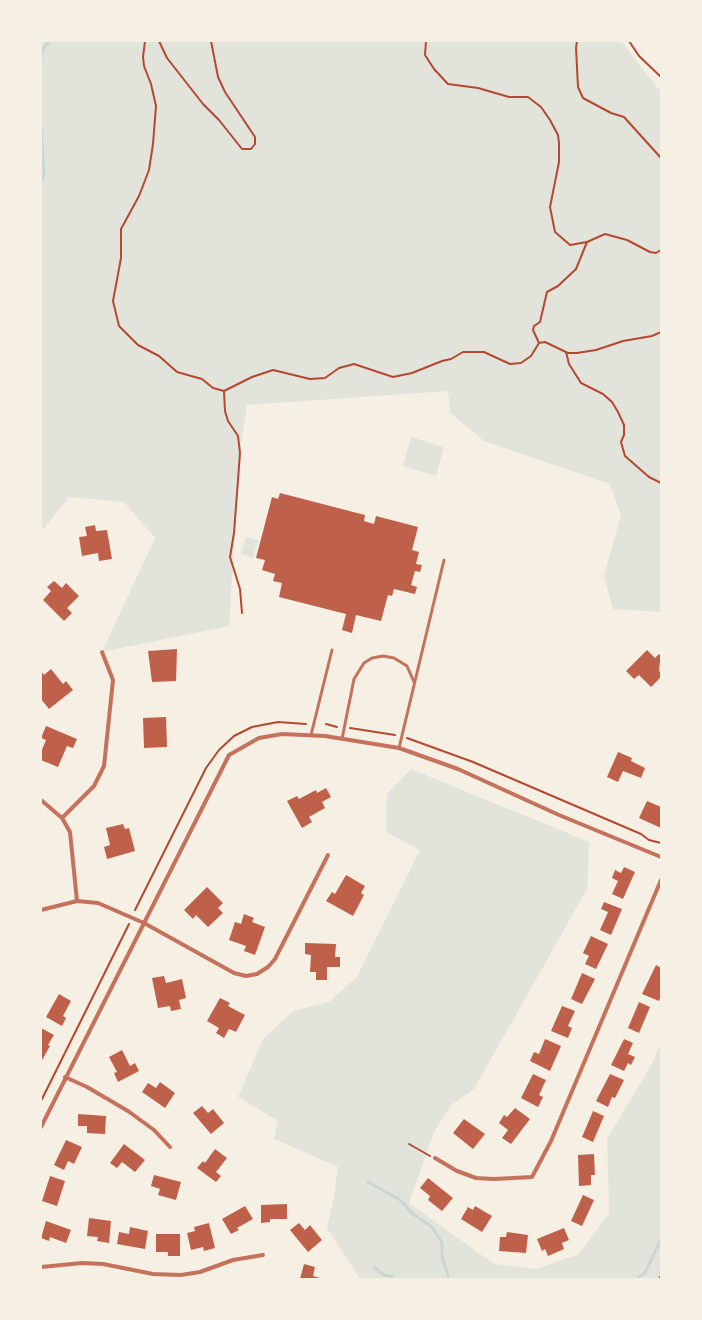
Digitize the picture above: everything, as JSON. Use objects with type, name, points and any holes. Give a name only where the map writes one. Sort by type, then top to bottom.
[{"type":"street","points":[[62,818],[94,786],[104,766],[113,680],[102,652]]},
{"type":"street","points":[[41,1127],[229,755],[260,738],[282,734],[311,735],[399,748],[458,769],[584,825],[661,857]]},
{"type":"street","points":[[41,800],[62,818],[70,832],[77,901]]},
{"type":"street","points":[[41,910],[77,901],[98,903],[144,922],[234,973],[246,976],[257,974],[268,967],[275,959],[328,855]]},
{"type":"street","points":[[435,1158],[457,1171],[476,1178],[494,1179],[532,1177],[551,1141],[661,880]]},
{"type":"street","points":[[66,1077],[87,1086],[128,1111],[154,1130],[170,1147]]},
{"type":"street","points":[[41,1267],[82,1263],[103,1264],[153,1274],[181,1275],[200,1272],[233,1260],[263,1255]]},
{"type":"lane","points":[[399,748],[444,560]]},
{"type":"lane","points":[[311,735],[332,650]]},
{"type":"lane","points":[[342,739],[354,679],[364,662],[372,658],[383,656],[394,658],[407,666],[414,684]]},
{"type":"path","points":[[145,41],[143,57],[144,66],[151,84],[156,106],[153,144],[149,170],[138,196],[121,229],[121,258],[113,301],[119,326],[138,346],[159,356],[177,372],[202,379],[213,388],[224,391],[252,377],[273,370],[310,379],[325,378],[339,368],[354,364],[393,377],[412,373],[469,351],[484,352],[510,364],[521,363],[531,356],[539,343],[545,342],[566,352],[577,353],[596,350],[623,341],[652,336],[661,332]]},
{"type":"path","points":[[159,41],[167,58],[203,104],[219,120],[242,149],[251,149],[255,144],[255,137],[235,104],[225,92],[218,76],[211,41]]},
{"type":"path","points":[[426,41],[425,55],[434,69],[448,84],[472,86],[509,97],[528,97],[541,108],[558,135],[559,143],[559,162],[550,207],[555,232],[570,245],[587,242],[605,234],[627,240],[639,248],[650,252],[656,253],[661,250]]},
{"type":"path","points":[[577,41],[578,87],[582,98],[611,113],[624,117],[661,158]]},
{"type":"path","points":[[629,41],[639,56],[661,77]]},
{"type":"path","points":[[539,343],[533,330],[534,326],[540,322],[547,292],[558,286],[576,270],[587,242]]},
{"type":"path","points":[[566,352],[569,364],[581,383],[603,394],[612,402],[618,412],[624,425],[624,435],[621,442],[625,456],[649,477],[661,483]]},
{"type":"path","points":[[224,391],[225,411],[228,421],[238,436],[240,453],[234,533],[230,557],[238,580],[242,612]]},
{"type":"path","points":[[326,724],[337,726]]},
{"type":"path","points":[[350,728],[395,735]]},
{"type":"path","points":[[406,738],[473,762],[641,834],[649,840],[661,843]]},
{"type":"path","points":[[41,1101],[129,924]]},
{"type":"path","points":[[409,1144],[435,1158]]},
{"type":"shaded area","points":[[41,41],[621,41],[661,92],[661,612],[613,609],[604,576],[621,515],[610,484],[484,441],[450,413],[448,391],[247,405],[240,453],[229,626],[102,652],[155,538],[124,502],[69,497],[41,532]]},
{"type":"shaded area","points":[[411,437],[444,447],[436,476],[403,466]]},
{"type":"shaded area","points":[[246,537],[258,540],[253,558],[241,554]]},
{"type":"shaded area","points":[[411,769],[589,842],[587,889],[474,1089],[450,1106],[434,1132],[409,1203],[494,1264],[536,1269],[579,1254],[609,1213],[607,1139],[653,1062],[661,1042],[661,1279],[360,1279],[327,1228],[334,1197],[338,1167],[274,1139],[278,1121],[238,1097],[263,1039],[293,1011],[329,1002],[357,977],[420,850],[386,832],[387,794]]},
{"type":"building","points":[[280,493],[365,515],[364,521],[374,524],[376,516],[418,527],[412,550],[419,552],[416,564],[422,565],[420,572],[415,571],[411,585],[417,587],[415,594],[394,589],[392,596],[388,595],[381,621],[356,615],[352,633],[342,630],[346,614],[279,597],[282,583],[273,581],[275,574],[262,570],[265,560],[256,558],[272,497],[278,499]]},
{"type":"building","points":[[95,525],[96,531],[107,530],[112,559],[99,561],[98,553],[82,556],[79,537],[87,536],[85,527]]},
{"type":"building","points":[[54,581],[62,588],[66,583],[79,596],[67,608],[72,613],[64,621],[43,600],[51,591],[47,587]]},
{"type":"building","points":[[177,649],[176,681],[152,682],[148,651]]},
{"type":"building","points":[[647,650],[655,658],[659,654],[661,656],[659,669],[661,677],[651,687],[639,675],[634,679],[626,671]]},
{"type":"building","points":[[51,669],[63,684],[66,681],[73,690],[49,709],[41,699],[41,671],[44,675]]},
{"type":"building","points":[[166,717],[167,747],[144,748],[143,718]]},
{"type":"building","points":[[46,726],[77,739],[73,748],[67,746],[58,767],[41,760],[41,752],[46,740],[41,738]]},
{"type":"building","points":[[618,752],[632,758],[631,761],[645,768],[641,778],[623,771],[618,782],[607,777]]},
{"type":"building","points":[[326,788],[331,797],[322,802],[325,808],[309,817],[312,822],[302,828],[287,801],[297,796],[299,799],[316,790],[317,793]]},
{"type":"building","points":[[647,801],[661,807],[661,828],[639,818]]},
{"type":"building","points":[[123,824],[125,829],[129,828],[135,851],[107,859],[104,847],[110,845],[106,828]]},
{"type":"building","points":[[624,867],[635,872],[623,899],[612,894],[618,881],[612,878],[615,870],[621,873]]},
{"type":"building","points":[[346,875],[365,886],[361,893],[364,895],[353,916],[326,901],[332,892],[335,894]]},
{"type":"building","points":[[207,887],[223,903],[218,908],[223,913],[208,927],[196,915],[193,919],[184,910]]},
{"type":"building","points":[[604,902],[622,909],[611,935],[600,930],[608,912],[601,909]]},
{"type":"building","points":[[244,914],[254,918],[252,922],[265,927],[255,955],[244,951],[246,946],[229,940],[235,922],[241,924]]},
{"type":"building","points":[[591,936],[608,944],[596,969],[585,964],[589,956],[583,953]]},
{"type":"building","points":[[305,943],[336,944],[335,957],[340,957],[340,967],[327,967],[327,980],[316,980],[316,972],[310,972],[311,955],[305,954]]},
{"type":"building","points":[[656,965],[661,968],[661,995],[659,1001],[642,994]]},
{"type":"building","points":[[582,973],[595,979],[582,1004],[571,999]]},
{"type":"building","points":[[164,976],[166,983],[182,979],[186,998],[179,1000],[181,1009],[171,1011],[170,1006],[158,1008],[152,978]]},
{"type":"building","points":[[59,994],[71,1001],[63,1016],[66,1018],[62,1026],[46,1017]]},
{"type":"building","points":[[220,998],[230,1003],[228,1006],[245,1015],[236,1032],[229,1029],[224,1038],[216,1033],[219,1028],[207,1021]]},
{"type":"building","points":[[639,1002],[650,1007],[639,1033],[628,1028]]},
{"type":"building","points":[[562,1006],[575,1011],[568,1026],[572,1028],[568,1038],[551,1031]]},
{"type":"building","points":[[41,1028],[54,1035],[41,1062]]},
{"type":"building","points":[[545,1039],[561,1046],[550,1071],[530,1061],[534,1052],[539,1054]]},
{"type":"building","points":[[624,1039],[633,1043],[628,1054],[635,1057],[631,1065],[628,1063],[624,1071],[611,1065]]},
{"type":"building","points":[[122,1050],[130,1066],[135,1063],[139,1071],[118,1082],[114,1073],[117,1072],[109,1057]]},
{"type":"building","points":[[533,1074],[546,1080],[539,1095],[543,1097],[538,1107],[521,1098]]},
{"type":"building","points":[[610,1074],[624,1080],[615,1098],[612,1097],[608,1107],[596,1101]]},
{"type":"building","points":[[160,1082],[175,1093],[165,1108],[142,1092],[148,1083],[156,1088]]},
{"type":"building","points":[[202,1106],[208,1113],[213,1109],[224,1123],[211,1134],[193,1113]]},
{"type":"building","points":[[515,1108],[530,1119],[511,1144],[502,1138],[508,1130],[499,1123],[504,1115],[507,1117]]},
{"type":"building","points":[[593,1111],[604,1116],[593,1142],[582,1137]]},
{"type":"building","points":[[78,1114],[106,1116],[105,1134],[87,1133],[87,1126],[78,1126]]},
{"type":"building","points":[[464,1119],[485,1134],[473,1149],[453,1133]]},
{"type":"building","points":[[66,1140],[82,1147],[74,1164],[68,1161],[64,1170],[54,1165]]},
{"type":"building","points":[[124,1144],[145,1160],[135,1172],[122,1162],[117,1168],[110,1163]]},
{"type":"building","points":[[215,1149],[227,1158],[216,1172],[221,1176],[216,1182],[197,1168],[203,1161],[205,1163]]},
{"type":"building","points":[[594,1154],[595,1175],[591,1175],[591,1185],[579,1186],[578,1155]]},
{"type":"building","points":[[154,1175],[181,1182],[176,1200],[158,1195],[160,1189],[151,1186]]},
{"type":"building","points":[[50,1176],[65,1181],[57,1206],[42,1201]]},
{"type":"building","points":[[428,1178],[453,1198],[442,1211],[428,1200],[430,1196],[420,1188]]},
{"type":"building","points":[[583,1195],[594,1200],[582,1226],[571,1221]]},
{"type":"building","points":[[287,1204],[287,1219],[270,1219],[270,1222],[261,1223],[261,1205]]},
{"type":"building","points":[[245,1206],[253,1219],[237,1228],[239,1230],[231,1234],[222,1219]]},
{"type":"building","points":[[475,1206],[492,1216],[482,1232],[461,1219],[468,1207],[473,1210]]},
{"type":"building","points":[[89,1218],[111,1221],[109,1243],[97,1241],[98,1237],[87,1236]]},
{"type":"building","points":[[46,1221],[71,1230],[66,1243],[50,1237],[49,1241],[41,1238]]},
{"type":"building","points":[[209,1223],[215,1248],[204,1251],[203,1247],[191,1250],[187,1233],[195,1231],[194,1227]]},
{"type":"building","points":[[299,1223],[305,1230],[310,1225],[322,1240],[308,1252],[290,1230]]},
{"type":"building","points":[[130,1227],[148,1231],[145,1249],[117,1244],[119,1232],[129,1234]]},
{"type":"building","points":[[564,1228],[569,1240],[562,1243],[564,1249],[548,1256],[545,1249],[542,1251],[537,1239]]},
{"type":"building","points":[[507,1232],[528,1235],[526,1253],[499,1251],[500,1237],[506,1237]]},
{"type":"building","points":[[156,1234],[180,1234],[180,1256],[168,1256],[168,1252],[156,1252]]},
{"type":"building","points":[[304,1264],[315,1267],[313,1276],[320,1278],[300,1279]]},
{"type":"waterway","points":[[41,68],[41,52],[49,41]]},
{"type":"waterway","points":[[41,128],[44,175],[41,181]]},
{"type":"waterway","points":[[368,1182],[399,1199],[413,1214],[432,1227],[442,1243],[442,1256],[449,1279]]},
{"type":"waterway","points":[[637,1279],[645,1273],[661,1239]]},
{"type":"waterway","points":[[374,1267],[384,1275],[391,1276],[393,1279]]}]
